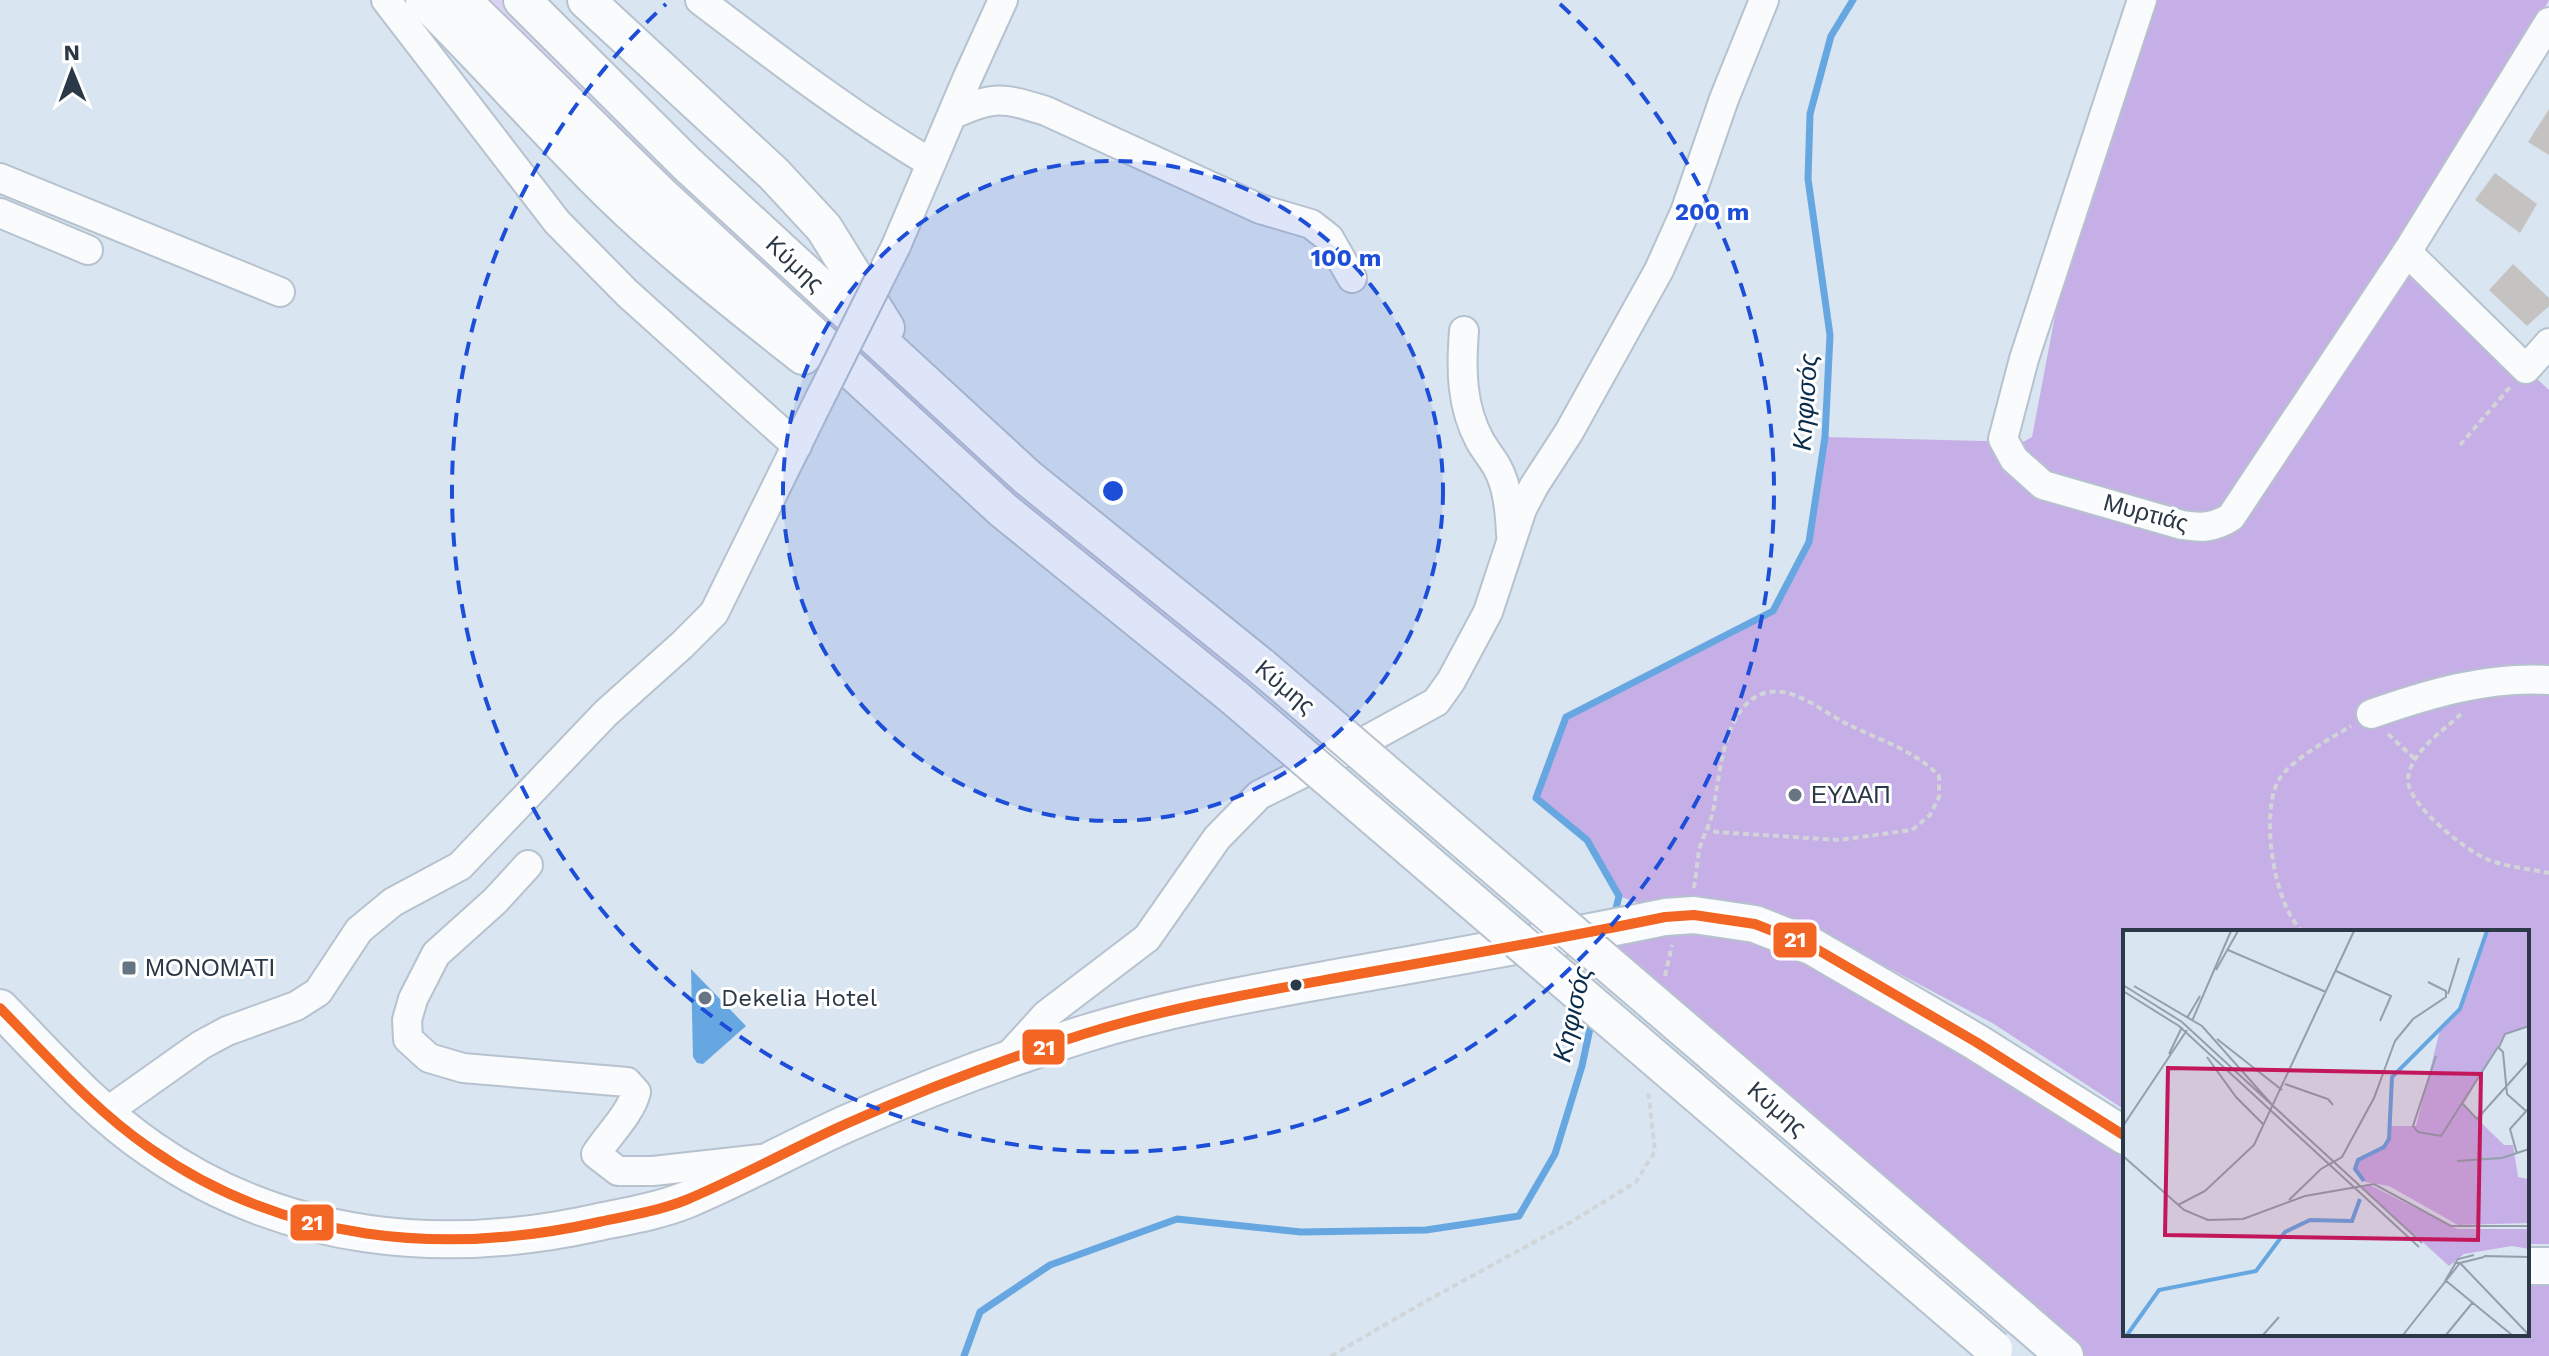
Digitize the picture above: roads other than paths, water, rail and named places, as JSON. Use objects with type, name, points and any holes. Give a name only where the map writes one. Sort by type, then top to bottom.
[{"type":"main road","points":[[424,0],[594,178],[690,266],[843,387],[890,407]]},
{"type":"main road","name":"Κύμης","points":[[462,0],[661,195],[1003,510],[1235,698],[1998,1352]]},
{"type":"main road","name":"Κύμης","points":[[522,0],[687,164],[1027,477],[1262,667],[2065,1356]]},
{"type":"main road","points":[[586,0],[774,174],[824,228],[914,374]]},
{"type":"main road","points":[[0,1008],[105,1113],[152,1150],[243,1199],[295,1220],[349,1233],[412,1238],[479,1239],[536,1234],[639,1214],[683,1201],[849,1123],[1004,1061],[1085,1034],[1177,1009],[1680,916],[1755,924],[1813,947],[1976,1042],[2123,1135]]},
{"type":"street","points":[[386,0],[557,222],[627,293],[797,446]]},
{"type":"street","points":[[700,0],[843,107],[931,163]]},
{"type":"street","points":[[105,1113],[201,1045],[227,1031],[296,1006],[318,992],[359,930],[393,902],[460,866],[606,713],[714,613],[896,246],[1003,0]]},
{"type":"street","points":[[1004,1061],[1046,1015],[1147,938],[1217,838],[1259,795],[1436,702],[1458,669],[1488,612],[1511,539],[1534,486],[1569,432],[1659,270],[1685,212],[1724,99],[1764,0]]},
{"type":"street","name":"Μυρτιάς","points":[[2142,0],[2024,359],[2003,439],[2014,459],[2043,485],[2182,525],[2205,528],[2231,517],[2407,252],[2549,22]]},
{"type":"street","points":[[954,114],[996,99],[1010,99],[1046,111],[1260,209],[1311,224],[1329,238],[1352,278]]},
{"type":"street","points":[[0,178],[280,292]]},
{"type":"street","points":[[0,213],[88,250]]},
{"type":"street","points":[[2407,252],[2526,369],[2549,343]]},
{"type":"street","points":[[1464,331],[1461,374],[1468,410],[1479,440],[1499,470],[1509,503],[1511,539]]},
{"type":"street","points":[[2371,714],[2426,695],[2479,684],[2549,680]]},
{"type":"street","points":[[528,865],[495,901],[436,954],[413,999],[407,1020],[408,1039],[429,1058],[463,1068],[627,1082],[636,1092],[633,1107],[614,1127],[596,1154],[618,1171],[653,1171],[776,1157]]},
{"type":"water","name":"Dekelia Hotel","points":[[691,969],[746,1026],[703,1064],[697,1063],[693,1057]]},
{"type":"waterway","name":"Κηφισός","points":[[1614,917],[1619,896],[1587,840],[1536,798],[1566,717],[1773,611],[1809,542],[1825,437],[1830,335],[1808,179],[1810,114],[1831,36],[1853,0]]},
{"type":"waterway","name":"Κηφισός","points":[[964,1356],[980,1312],[1050,1265],[1177,1219],[1301,1232],[1426,1230],[1519,1216],[1555,1154],[1582,1066],[1592,1019]]},
{"type":"place","name":"ΕΥΔΑΠ","points":[[1795,795]]},
{"type":"place","name":"ΜΟΝΟΜΑΤΙ","points":[[129,968]]},
{"type":"place","name":"Dekelia Hotel","points":[[705,998]]}]
